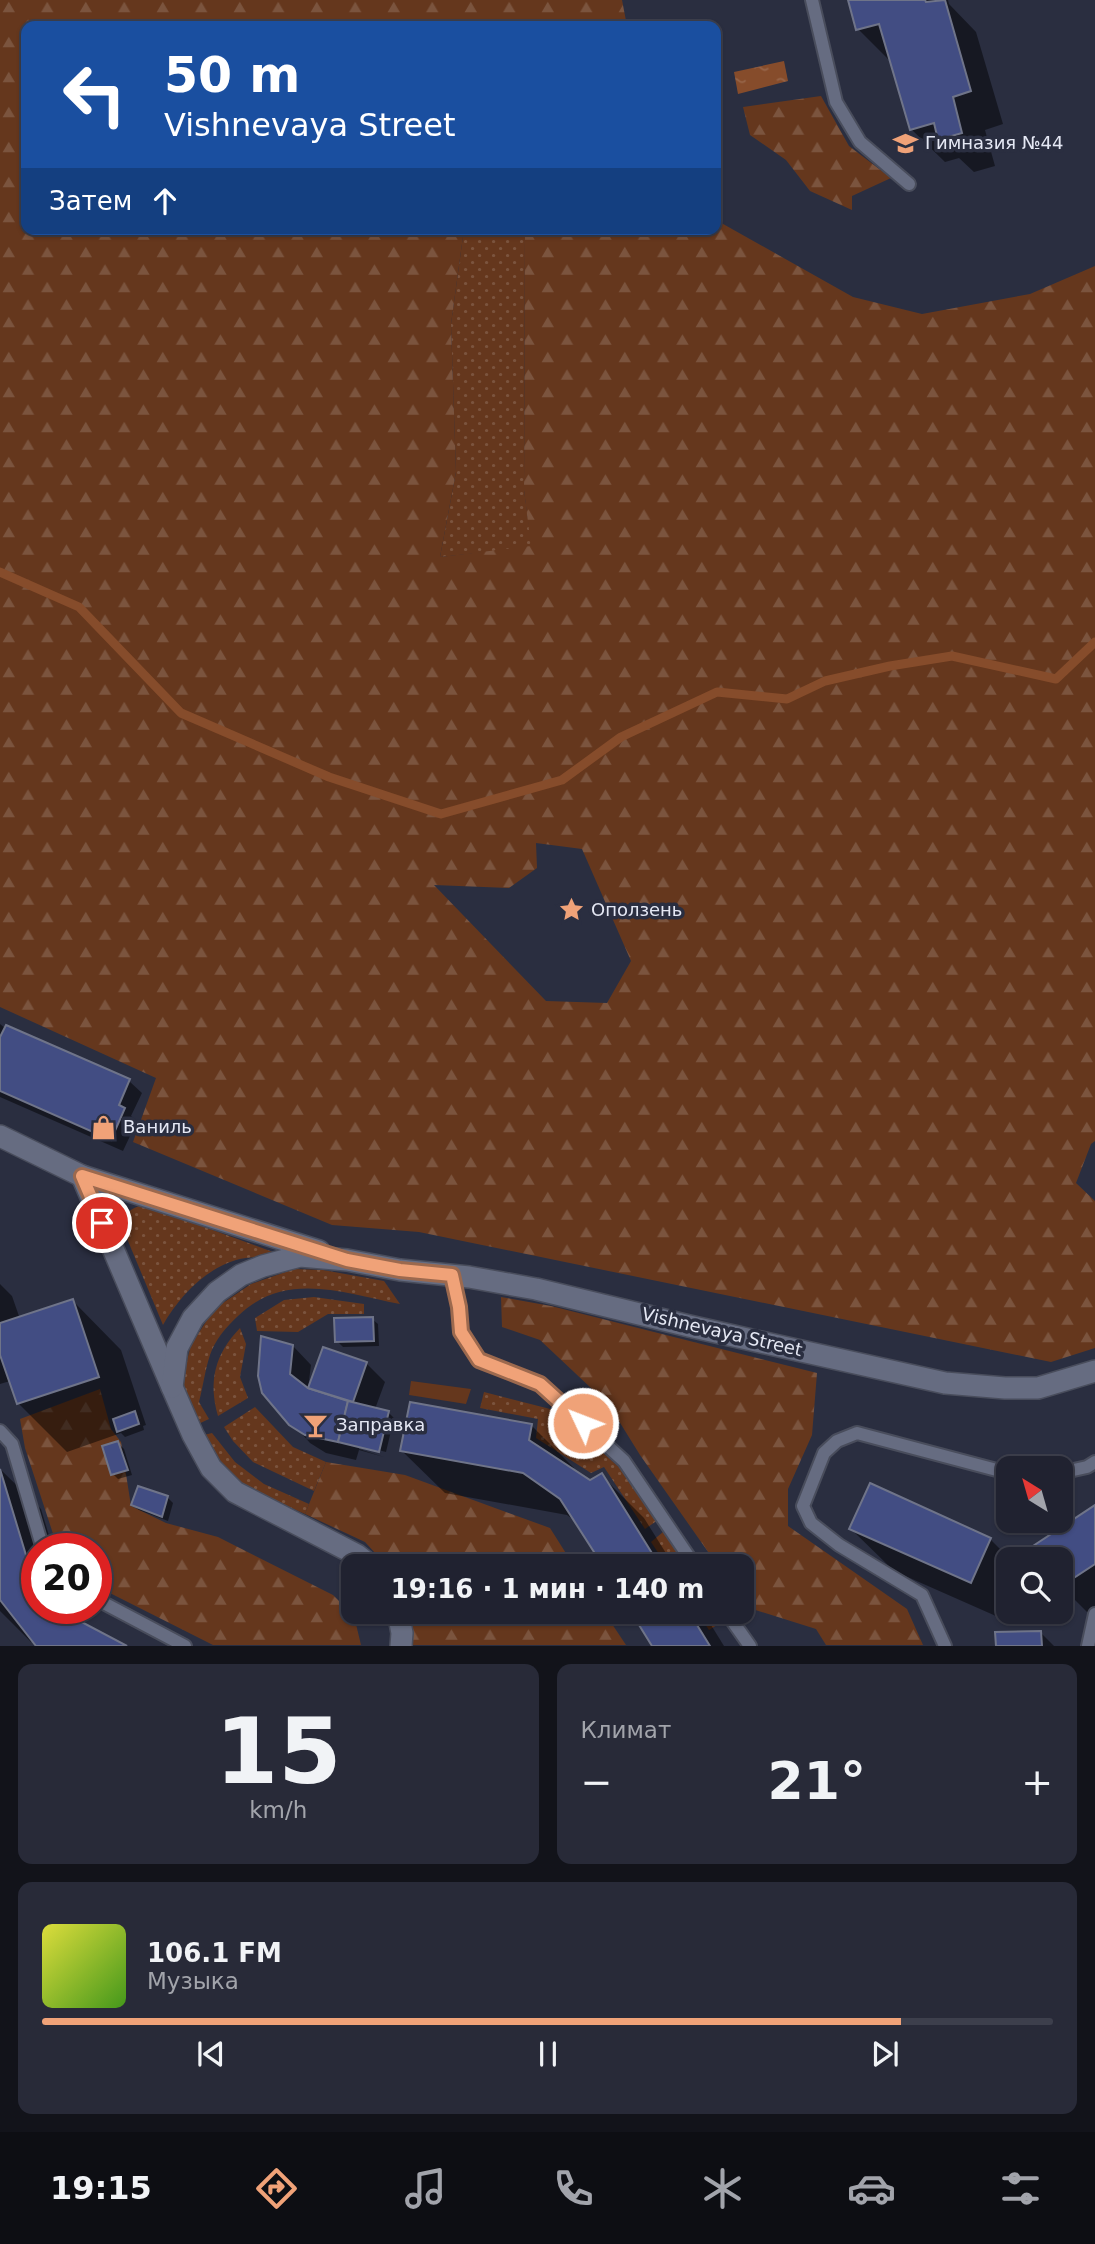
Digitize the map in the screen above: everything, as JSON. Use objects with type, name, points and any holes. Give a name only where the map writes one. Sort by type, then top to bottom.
[{"type":"street","points":[[0,1136],[82,1176],[347,1260]]},
{"type":"street","points":[[82,1176],[172,1387],[211,1468],[235,1492],[355,1554]]},
{"type":"street","points":[[172,1387],[177,1348],[193,1318],[218,1292],[242,1275],[300,1256],[347,1260]]},
{"type":"street","name":"Vishnevaya Street","points":[[347,1260],[536,1289],[689,1326],[945,1382],[1005,1388],[1038,1388],[1095,1371]]},
{"type":"street","points":[[400,1624],[401,1646]]},
{"type":"lane","points":[[812,0],[836,102],[860,142],[909,184]]},
{"type":"lane","points":[[452,1275],[461,1332],[479,1360],[540,1384],[624,1461],[687,1554]]},
{"type":"lane","points":[[0,1431],[12,1444],[38,1533]]},
{"type":"lane","points":[[945,1646],[922,1595],[839,1545],[811,1524],[803,1506],[824,1453],[837,1441],[857,1433],[996,1470]]},
{"type":"lane","points":[[1073,1470],[1095,1462]]},
{"type":"lane","points":[[112,1607],[185,1646]]},
{"type":"lane","points":[[1088,1646],[1095,1614]]},
{"type":"lane","points":[[734,1624],[750,1646]]},
{"type":"green space","points":[[0,0],[622,0],[626,21],[21,21],[21,235],[463,235],[451,324],[456,472],[440,557],[531,546],[524,490],[525,235],[721,235],[721,223],[853,297],[922,314],[1030,294],[1095,266],[1095,1141],[1091,1144],[1076,1183],[1095,1201],[1095,1348],[1051,1362],[419,1232],[332,1225],[133,1142],[156,1078],[0,1007]],"holes":[[[536,843],[582,849],[631,961],[607,1003],[546,1001],[434,885],[509,888],[537,868]]]},
{"type":"green space","points":[[821,96],[849,146],[891,178],[852,196],[852,210],[810,191],[786,160],[750,135],[743,107]]},
{"type":"green space","points":[[463,235],[525,235],[524,490],[532,547],[440,557],[456,472],[451,324]]},
{"type":"green space","points":[[144,1205],[273,1254],[236,1260],[203,1277],[176,1305],[163,1325],[123,1229],[128,1212]]},
{"type":"green space","points":[[294,1269],[323,1270],[384,1281],[400,1304],[315,1289],[275,1293],[256,1302],[234,1320],[215,1344],[208,1361],[199,1402],[209,1419],[194,1426],[179,1391],[191,1345],[214,1309],[251,1284]]},
{"type":"green space","points":[[314,1297],[364,1304],[364,1314],[328,1314],[298,1332],[257,1331],[255,1318],[284,1300]]},
{"type":"green space","points":[[501,1297],[551,1306],[817,1373],[812,1435],[788,1489],[788,1526],[907,1609],[923,1645],[826,1645],[816,1629],[754,1610],[754,1554],[710,1554],[640,1455],[609,1405],[540,1340],[502,1327]]},
{"type":"green space","points":[[240,1328],[246,1344],[240,1377],[248,1398],[218,1416],[214,1391],[216,1369],[219,1358]]},
{"type":"green space","points":[[411,1381],[471,1389],[466,1404],[409,1395]]},
{"type":"green space","points":[[100,1389],[111,1429],[121,1442],[131,1506],[166,1523],[218,1537],[333,1595],[341,1603],[341,1624],[356,1624],[361,1645],[213,1645],[112,1594],[112,1533],[53,1533],[25,1448],[20,1419]]},
{"type":"green space","points":[[484,1392],[558,1411],[553,1433],[587,1449],[591,1442],[621,1469],[658,1520],[645,1529],[604,1467],[591,1473],[536,1438],[538,1419],[480,1408]]},
{"type":"green space","points":[[255,1407],[293,1447],[326,1462],[314,1491],[253,1462],[233,1441],[224,1427]]},
{"type":"green space","points":[[212,1433],[235,1462],[264,1484],[309,1504],[305,1514],[240,1485],[217,1465],[200,1436]]},
{"type":"green space","points":[[326,1462],[405,1475],[550,1528],[566,1554],[376,1554],[365,1542],[305,1514]]},
{"type":"green space","points":[[663,1532],[679,1554],[659,1554],[651,1542]]},
{"type":"green space","points":[[411,1624],[612,1624],[626,1645],[413,1645]]},
{"type":"green space","points":[[705,1624],[719,1624],[709,1630]]},
{"type":"water","points":[[784,61],[788,81],[738,94],[734,72]]},
{"type":"building","points":[[848,0],[945,0],[971,91],[953,97],[962,133],[938,140],[934,123],[910,130],[879,24],[856,30]]},
{"type":"building","points":[[6,1025],[130,1079],[119,1105],[125,1108],[111,1140],[0,1091],[0,1037]]},
{"type":"building","points":[[73,1299],[99,1377],[17,1404],[0,1355],[0,1323]]},
{"type":"building","points":[[373,1317],[374,1341],[335,1342],[334,1318]]},
{"type":"building","points":[[261,1336],[293,1345],[290,1374],[308,1388],[348,1401],[338,1442],[305,1435],[289,1425],[262,1393],[258,1376]]},
{"type":"building","points":[[323,1347],[367,1362],[353,1402],[308,1388]]},
{"type":"building","points":[[348,1401],[389,1411],[379,1452],[338,1442]]},
{"type":"building","points":[[410,1402],[532,1424],[529,1440],[590,1480],[602,1473],[653,1554],[595,1554],[560,1499],[523,1473],[400,1451]]},
{"type":"building","points":[[135,1411],[139,1424],[117,1432],[113,1419]]},
{"type":"building","points":[[118,1441],[128,1470],[111,1475],[102,1446]]},
{"type":"building","points":[[0,1469],[21,1539],[21,1624],[85,1624],[127,1646],[36,1646],[0,1600]]},
{"type":"building","points":[[870,1483],[991,1538],[971,1583],[849,1529]]},
{"type":"building","points":[[138,1486],[168,1496],[162,1517],[131,1505]]},
{"type":"building","points":[[1095,1505],[1095,1564],[1073,1578],[1073,1547],[1033,1546],[1053,1533],[1073,1533],[1073,1520]]},
{"type":"building","points":[[638,1624],[696,1624],[710,1646],[652,1646]]},
{"type":"building","points":[[1041,1631],[1042,1646],[996,1646],[995,1632]]},
{"type":"waterway","points":[[0,572],[79,607],[181,713],[329,777],[441,814],[562,780],[621,737],[717,692],[787,699],[825,681],[890,666],[952,656],[1056,679],[1095,642]]},
{"type":"place","name":"Гимназия №44","points":[[905,143]]},
{"type":"place","name":"Оползень","points":[[571,910]]},
{"type":"place","name":"Ваниль","points":[[103,1127]]},
{"type":"place","name":"Заправка","points":[[316,1425]]},
{"type":"route","points":[[102,1223],[82,1176],[347,1260],[400,1270],[452,1275],[461,1332],[479,1360],[540,1384],[583,1423]]}]
